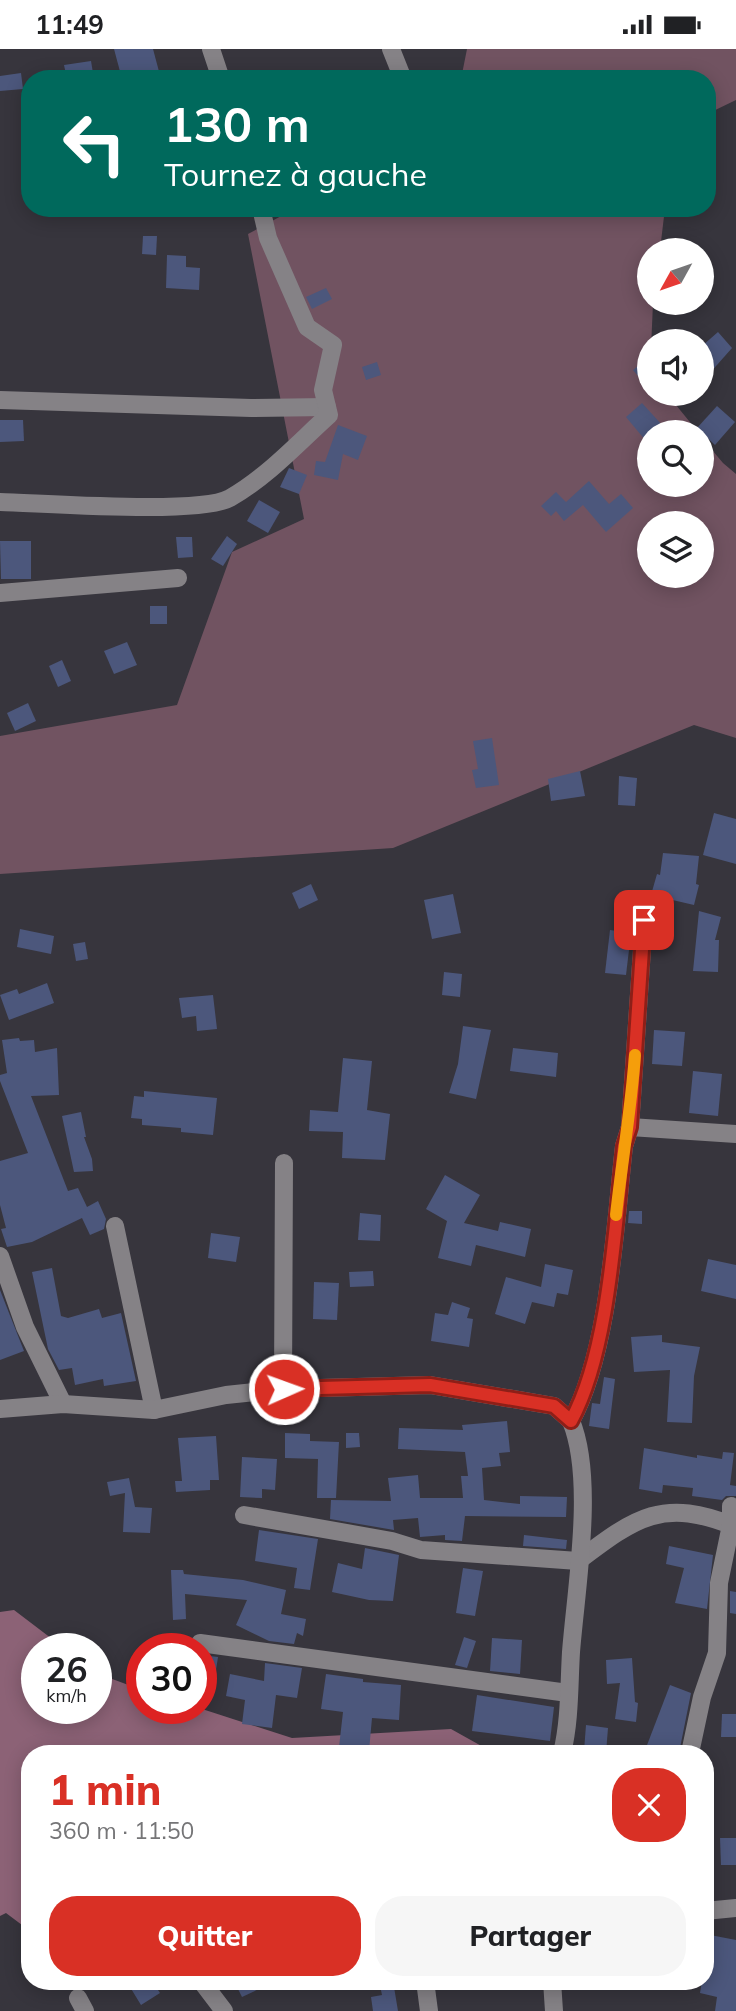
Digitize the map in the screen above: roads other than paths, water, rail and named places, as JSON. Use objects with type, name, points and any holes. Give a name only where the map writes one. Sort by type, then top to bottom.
[{"type":"street","points":[[211,49],[219,70]]},
{"type":"street","points":[[391,49],[399,70]]},
{"type":"street","points":[[0,502],[189,506],[228,499],[267,471],[329,415],[323,390],[333,345],[307,327],[268,238],[263,217]]},
{"type":"street","points":[[0,400],[251,408],[327,407]]},
{"type":"street","points":[[0,593],[178,578]]},
{"type":"street","points":[[571,1421],[585,1396],[608,1287],[624,1146],[630,1127],[644,920]]},
{"type":"street","points":[[630,1127],[736,1134]]},
{"type":"street","points":[[284,1163],[284,1389]]},
{"type":"street","points":[[115,1226],[155,1410]]},
{"type":"street","points":[[0,1256],[25,1327],[63,1404]]},
{"type":"street","points":[[0,1409],[63,1404],[155,1410],[226,1395],[284,1389],[430,1385],[554,1406],[571,1421],[581,1466],[578,1561],[563,1745]]},
{"type":"street","points":[[692,1745],[702,1697],[717,1653],[719,1584],[733,1526],[731,1506]]},
{"type":"street","points":[[244,1515],[392,1541],[421,1550],[578,1561],[620,1529],[644,1517],[675,1512],[707,1515],[733,1526]]},
{"type":"street","points":[[217,1645],[568,1693]]},
{"type":"street","points":[[714,1910],[736,1908]]},
{"type":"street","points":[[208,1990],[224,2011]]},
{"type":"street","points":[[426,1990],[429,2011]]},
{"type":"street","points":[[553,1990],[554,2011]]}]
